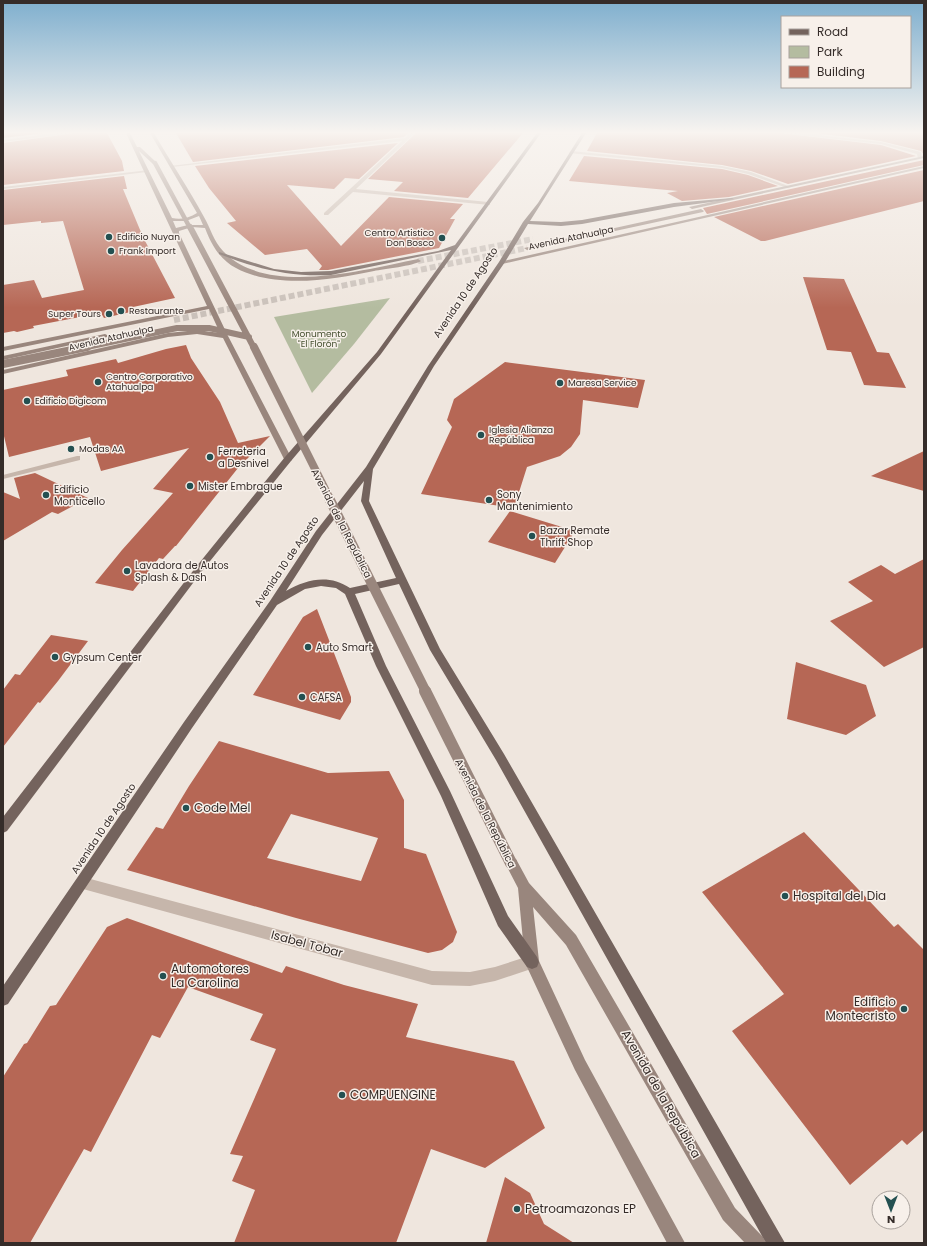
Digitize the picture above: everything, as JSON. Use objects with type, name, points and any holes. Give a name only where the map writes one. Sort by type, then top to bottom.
[{"type":"main road","name":"Avenida de la República","points":[[156,191],[225,336],[288,459]]},
{"type":"main road","name":"Avenida de la República","points":[[172,191],[249,337],[524,887],[571,940],[729,1214],[757,1243]]},
{"type":"main road","points":[[187,191],[221,253],[238,268],[250,274],[288,279],[337,276],[418,261]]},
{"type":"main road","points":[[3,826],[170,607],[288,459],[379,353],[497,191]]},
{"type":"main road","name":"Avenida 10 de Agosto","points":[[3,999],[83,883],[188,725],[273,603],[319,533],[370,468],[431,366],[502,262],[546,191]]},
{"type":"main road","name":"Avenida Atahualpa","points":[[617,222],[766,191]]},
{"type":"main road","name":"Avenida Atahualpa","points":[[527,248],[792,191]]},
{"type":"main road","name":"Avenida Atahualpa","points":[[502,262],[609,240],[813,191]]},
{"type":"main road","points":[[526,222],[561,224],[582,222],[674,205],[732,199]]},
{"type":"main road","points":[[168,216],[170,219],[180,220],[192,218],[200,213]]},
{"type":"main road","points":[[176,233],[177,230],[183,228],[196,226],[207,227]]},
{"type":"main road","points":[[221,253],[265,269],[290,273],[323,273],[439,252],[458,246]]},
{"type":"main road","name":"Avenida Atahualpa","points":[[3,349],[211,307]]},
{"type":"main road","name":"Avenida Atahualpa","points":[[3,358],[174,320]]},
{"type":"main road","points":[[3,364],[177,328],[208,328],[249,337]]},
{"type":"main road","name":"Avenida Atahualpa","points":[[3,372],[168,335],[197,332],[225,336]]},
{"type":"main road","points":[[370,468],[365,501],[434,650],[500,757],[776,1243]]},
{"type":"main road","points":[[349,592],[402,580]]},
{"type":"main road","points":[[273,603],[298,588],[324,581],[342,586],[349,592],[381,666],[446,795],[503,921],[532,962]]},
{"type":"main road","name":"Avenida de la República","points":[[524,887],[532,962],[580,1065],[676,1243]]},
{"type":"street","points":[[326,214],[351,191]]},
{"type":"street","points":[[363,191],[488,204]]},
{"type":"street","points":[[3,477],[77,458]]},
{"type":"street","name":"Isabel Tobar","points":[[83,883],[432,978],[470,979],[495,974],[532,962]]},
{"type":"green space","name":"Monumento \"El Florón\"","points":[[390,298],[354,344],[312,393],[274,317]]},
{"type":"building","points":[[3,191],[124,191],[143,237],[175,298],[133,307],[135,311],[104,318],[101,313],[33,326],[34,328],[17,332],[14,331],[3,333],[3,285],[34,280],[42,298],[84,290],[63,221],[41,223],[41,221],[3,225]]},
{"type":"building","points":[[212,191],[292,191],[341,246],[389,197],[463,204],[450,219],[455,219],[439,248],[328,270],[319,270],[322,266],[307,249],[265,255],[227,223],[236,221]]},
{"type":"building","points":[[396,191],[474,191],[468,198]]},
{"type":"building","points":[[677,191],[755,191],[729,197],[682,201],[667,193]]},
{"type":"building","points":[[781,191],[808,191],[707,214],[703,208]]},
{"type":"building","points":[[830,191],[924,191],[924,201],[765,241],[761,241],[714,217]]},
{"type":"building","points":[[803,277],[844,279],[877,352],[889,353],[906,388],[864,385],[851,352],[827,350]]},
{"type":"building","points":[[186,345],[191,358],[220,402],[238,443],[270,436],[238,468],[176,546],[163,559],[159,558],[133,591],[95,583],[122,550],[173,493],[153,489],[189,448],[101,471],[90,437],[9,457],[3,432],[3,390],[68,376],[66,370],[116,359],[118,363],[166,349]]},
{"type":"building","points":[[505,362],[645,380],[638,408],[583,400],[580,434],[571,447],[560,456],[527,467],[514,508],[421,494],[452,427],[447,420],[454,399]]},
{"type":"building","points":[[924,451],[924,491],[871,476]]},
{"type":"building","points":[[35,473],[88,498],[58,514],[52,512],[3,541],[3,492],[20,499],[14,478]]},
{"type":"building","name":"Bazar Remate Thrift Shop","points":[[510,511],[575,531],[555,563],[488,542]]},
{"type":"building","points":[[924,559],[924,647],[884,667],[830,621],[873,601],[848,582],[881,565],[895,574]]},
{"type":"building","name":"Auto Smart","points":[[317,609],[351,697],[351,702],[340,720],[253,695],[303,617]]},
{"type":"building","points":[[51,635],[88,641],[58,681],[40,703],[38,702],[3,747],[3,690],[15,674],[20,675]]},
{"type":"building","points":[[796,662],[866,685],[876,716],[846,735],[787,719]]},
{"type":"building","points":[[219,741],[328,773],[389,771],[404,800],[404,848],[426,854],[457,932],[453,942],[442,950],[428,953],[296,918],[127,870],[156,827],[163,829]],"holes":[[[291,814],[378,838],[361,881],[267,858]]]},
{"type":"building","points":[[804,832],[894,927],[898,924],[924,950],[924,1130],[907,1145],[902,1140],[850,1185],[732,1031],[784,994],[702,892]]},
{"type":"building","points":[[127,918],[282,973],[286,966],[344,985],[418,1004],[406,1037],[514,1061],[545,1128],[485,1168],[431,1149],[396,1243],[234,1243],[255,1190],[232,1181],[243,1156],[230,1154],[276,1049],[250,1040],[263,1014],[188,987],[160,1038],[152,1035],[91,1152],[84,1149],[30,1243],[3,1243],[3,1077],[24,1044],[27,1043],[50,1006],[56,1005],[107,927]]},
{"type":"building","name":"Petroamazonas EP","points":[[505,1177],[530,1193],[544,1224],[574,1243],[486,1243]]},
{"type":"tunnel","points":[[418,261],[533,239]]},
{"type":"tunnel","points":[[174,320],[527,248]]},
{"type":"place","name":"Edificio Nuyan","points":[[109,237]]},
{"type":"place","name":"Centro Artistico Don Bosco","points":[[442,238]]},
{"type":"place","name":"Frank Import","points":[[111,251]]},
{"type":"place","name":"Restaurante","points":[[121,311]]},
{"type":"place","name":"Super Tours","points":[[109,314]]},
{"type":"place","name":"Centro Corporativo Atahualpa","points":[[98,382]]},
{"type":"place","name":"Maresa Service","points":[[560,383]]},
{"type":"place","name":"Edificio Digicom","points":[[27,401]]},
{"type":"place","name":"Iglesia Alianza República","points":[[481,435]]},
{"type":"place","name":"Modas AA","points":[[71,449]]},
{"type":"place","name":"Ferreteria a Desnivel","points":[[210,457]]},
{"type":"place","name":"Mister Embrague","points":[[190,486]]},
{"type":"place","name":"Edificio Monticello","points":[[46,495]]},
{"type":"place","name":"Sony Mantenimiento","points":[[489,500]]},
{"type":"place","name":"Bazar Remate Thrift Shop","points":[[532,536]]},
{"type":"place","name":"Lavadora de Autos Splash & Dash","points":[[127,571]]},
{"type":"place","name":"Auto Smart","points":[[308,647]]},
{"type":"place","name":"Gypsum Center","points":[[55,657]]},
{"type":"place","name":"CAFSA","points":[[302,697]]},
{"type":"place","name":"Code Mel","points":[[186,808]]},
{"type":"place","name":"Hospital del Dia","points":[[785,896]]},
{"type":"place","name":"Automotores La Carolina","points":[[163,976]]},
{"type":"place","name":"Edificio Montecristo","points":[[904,1009]]},
{"type":"place","name":"COMPUENGINE","points":[[342,1095]]},
{"type":"place","name":"Petroamazonas EP","points":[[517,1209]]}]
